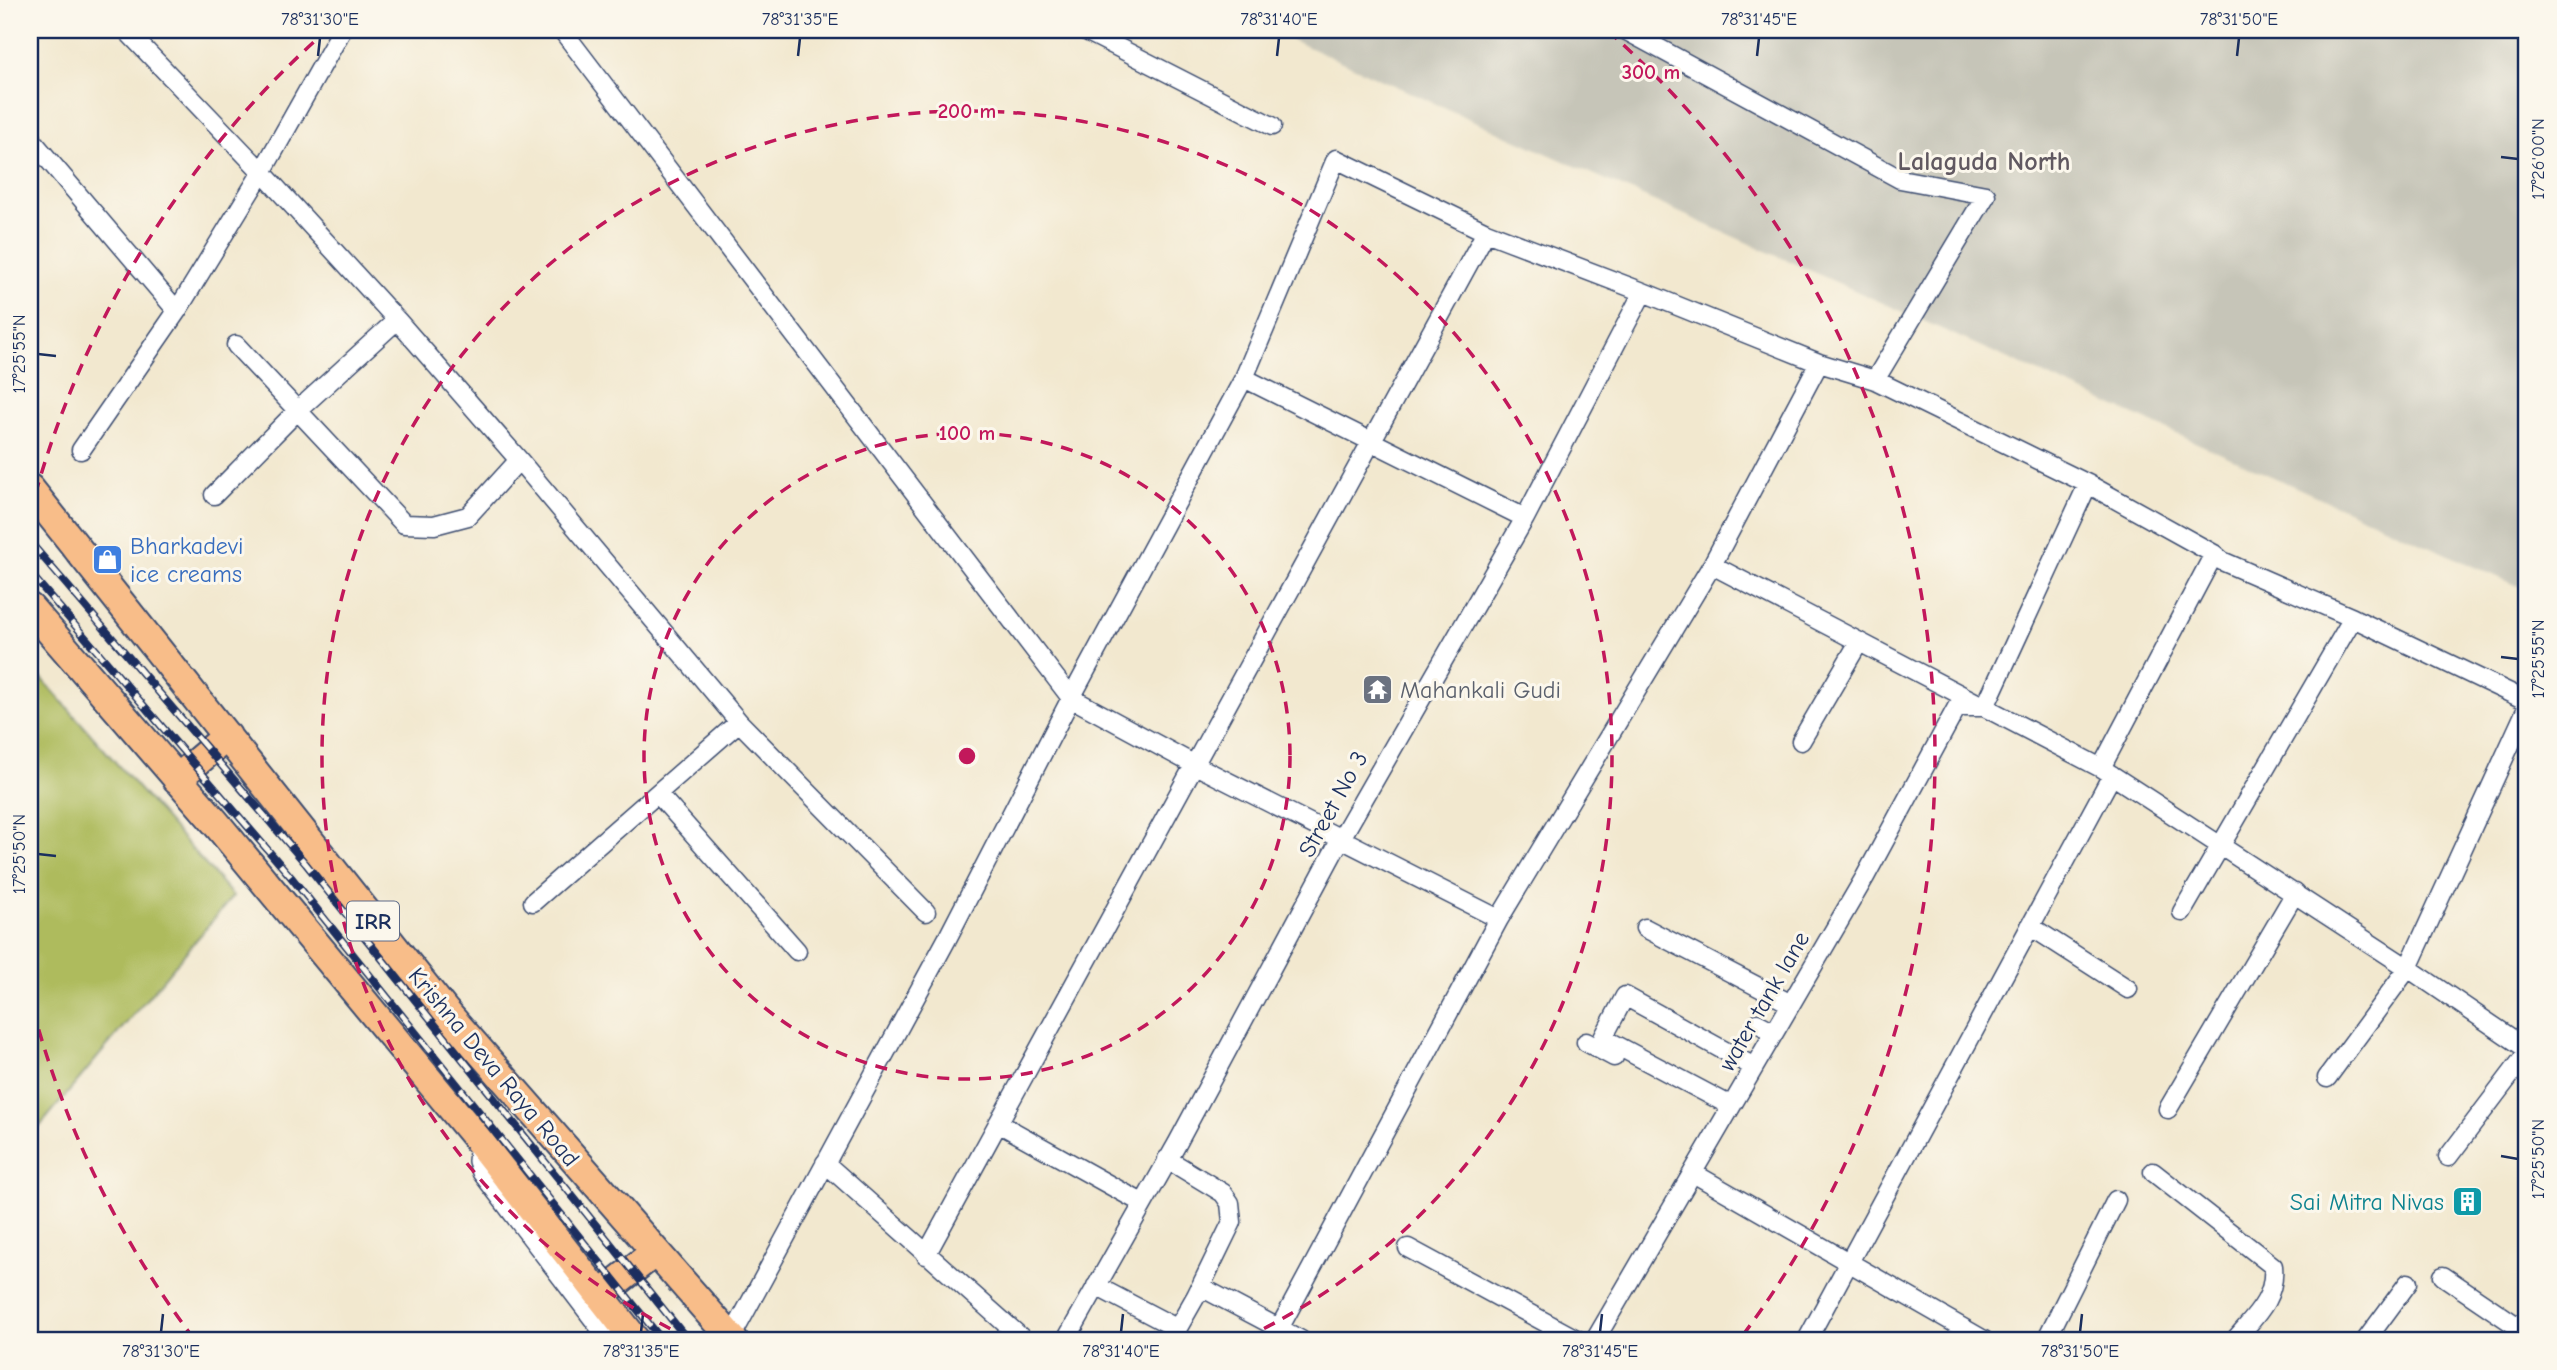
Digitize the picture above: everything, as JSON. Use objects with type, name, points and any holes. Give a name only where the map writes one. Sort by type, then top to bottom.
[{"type":"main road","name":"Krishna Deva Raya Road","points":[[30,489],[443,1010],[732,1339]]},
{"type":"main road","name":"IRR","points":[[30,608],[177,779],[481,1143],[635,1340]]},
{"type":"main road","points":[[177,779],[227,736]]},
{"type":"main road","points":[[600,1295],[654,1253]]},
{"type":"street","points":[[126,30],[262,172],[397,320],[519,460],[739,722],[926,912]]},
{"type":"street","points":[[81,450],[177,311],[262,172],[342,30]]},
{"type":"street","points":[[562,30],[1071,698],[1340,840],[1499,919]]},
{"type":"street","points":[[1084,30],[1272,126]]},
{"type":"street","points":[[1625,30],[1900,179],[1986,195],[1875,380]]},
{"type":"street","points":[[30,138],[177,311]]},
{"type":"street","points":[[732,1339],[947,939],[1071,698],[1244,378],[1336,159],[1486,232],[1819,363],[1875,380],[2088,484],[2222,561],[2353,618],[2527,701]]},
{"type":"street","points":[[926,1255],[1486,232]]},
{"type":"street","name":"Street No 3","points":[[1066,1340],[1340,840],[1524,517],[1643,292]]},
{"type":"street","points":[[214,495],[297,411],[397,320]]},
{"type":"street","points":[[236,345],[404,524],[434,525],[468,516],[519,460]]},
{"type":"street","points":[[1276,1334],[1499,919],[1712,565],[1819,363]]},
{"type":"street","points":[[1244,378],[1524,517]]},
{"type":"street","points":[[1985,707],[2088,484]]},
{"type":"street","points":[[1807,1340],[2030,926],[2214,554]]},
{"type":"street","points":[[1712,565],[2107,771],[2408,968],[2527,1051],[2448,1157]]},
{"type":"street","points":[[2182,912],[2353,618]]},
{"type":"street","points":[[1801,741],[1859,642]]},
{"type":"street","name":"water tank lane","points":[[1595,1340],[1865,877],[1957,707],[1985,707]]},
{"type":"street","points":[[2328,1078],[2408,968],[2527,708]]},
{"type":"street","points":[[533,902],[739,722]]},
{"type":"street","points":[[657,794],[797,951]]},
{"type":"street","points":[[2168,1108],[2295,893]]},
{"type":"street","points":[[2030,926],[2128,989]]},
{"type":"street","points":[[1645,928],[1788,1009]]},
{"type":"street","points":[[1728,1111],[1603,1038],[1625,996],[1754,1067]]},
{"type":"street","points":[[1765,1003],[1788,1009]]},
{"type":"street","points":[[1757,1023],[1774,1032]]},
{"type":"street","points":[[1586,1042],[1728,1111]]},
{"type":"street","points":[[998,1123],[1142,1203]]},
{"type":"street","points":[[481,1143],[480,1161],[483,1172],[611,1340]]},
{"type":"street","points":[[1097,1286],[1174,1335],[1201,1287],[1232,1222],[1230,1203],[1223,1193],[1167,1159]]},
{"type":"street","points":[[825,1163],[1024,1340]]},
{"type":"street","points":[[2153,1172],[2273,1266],[2274,1281],[2270,1297],[2235,1340]]},
{"type":"street","points":[[1693,1173],[1984,1340]]},
{"type":"street","points":[[2046,1340],[2116,1200]]},
{"type":"street","points":[[1408,1248],[1578,1340]]},
{"type":"street","points":[[2443,1276],[2527,1334]]},
{"type":"street","points":[[2366,1340],[2408,1283]]},
{"type":"street","points":[[1201,1287],[1276,1334],[1301,1340]]},
{"type":"shaded area","points":[[1270,30],[2527,30],[2527,590]]},
{"type":"green space","points":[[30,665],[233,896],[30,1138]]},
{"type":"railway","points":[[30,542],[306,864],[688,1340]]},
{"type":"railway","points":[[30,573],[291,877],[662,1340]]},
{"type":"place","name":"Bharkadevi ice creams","points":[[107,560]]},
{"type":"place","name":"Mahankali Gudi","points":[[1377,690]]},
{"type":"place","name":"Sai Mitra Nivas","points":[[2467,1202]]},
{"type":"district","name":"Lalaguda North","points":[[1984,161]]}]
